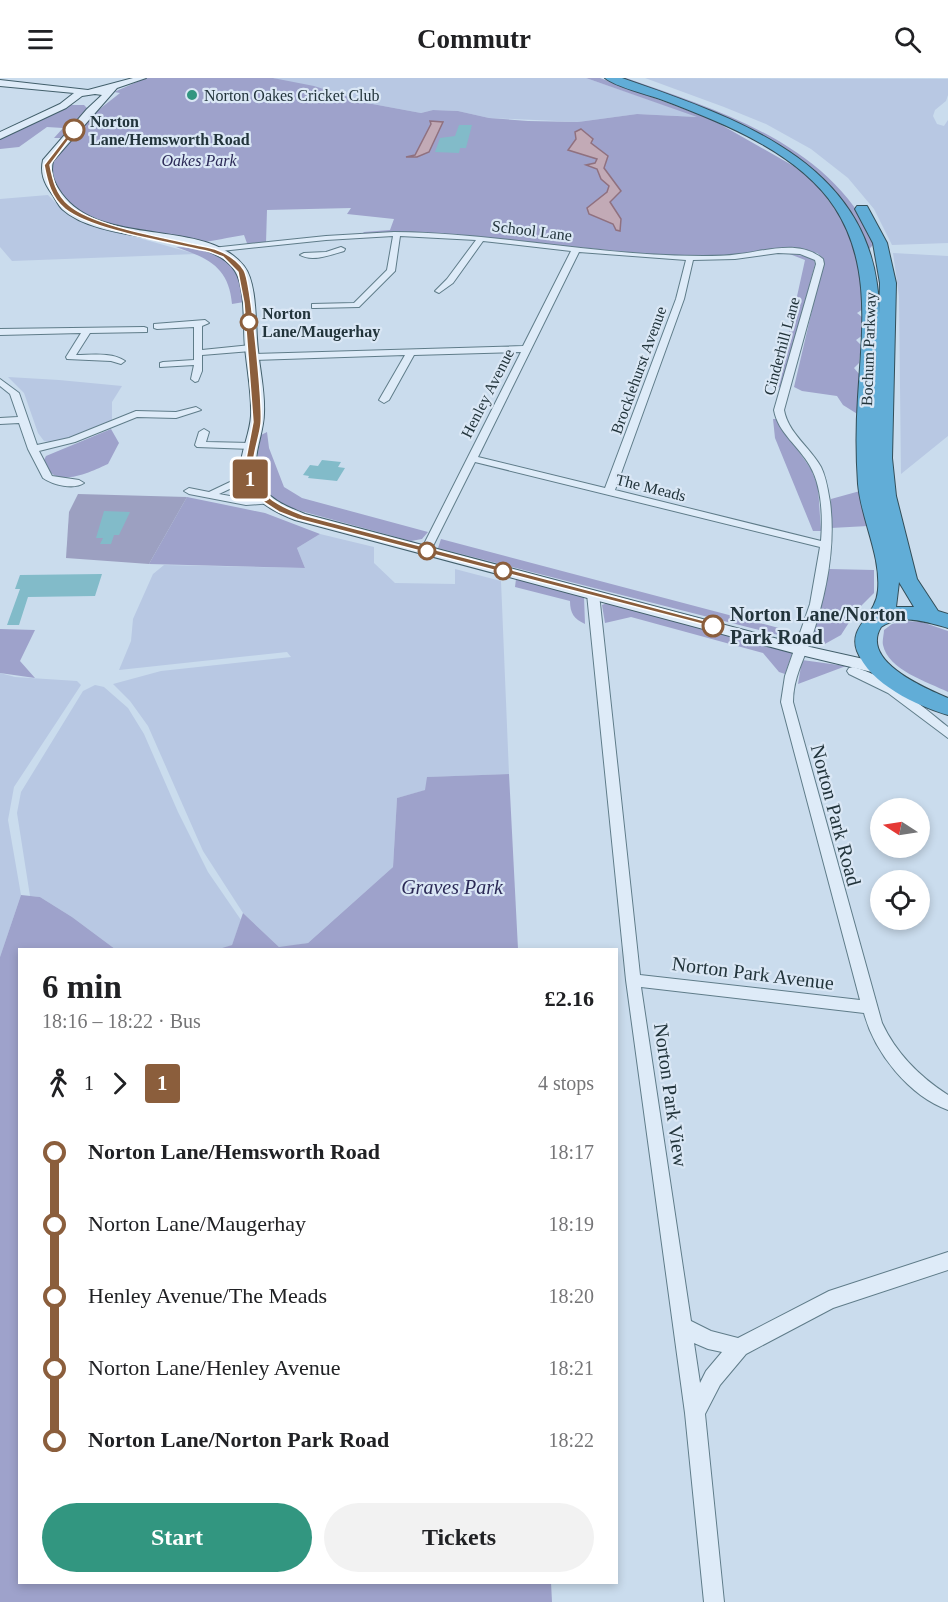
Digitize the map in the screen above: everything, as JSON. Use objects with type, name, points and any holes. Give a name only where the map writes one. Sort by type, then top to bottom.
[{"type":"highway","name":"Bochum Parkway","points":[[611,78],[716,116],[786,154],[826,186],[857,230],[870,286],[866,460],[870,504],[888,579],[887,606],[880,618],[869,627],[866,638]]},
{"type":"highway","points":[[630,78],[709,106],[762,129],[805,155],[837,181]]},
{"type":"highway","name":"Bochum Parkway","points":[[851,195],[872,224],[880,243],[888,283],[883,458],[886,496],[907,579],[938,617]]},
{"type":"highway","points":[[880,618],[901,612],[938,617]]},
{"type":"highway","points":[[866,638],[866,647],[880,668],[903,684],[948,707]]},
{"type":"street","points":[[0,136],[63,106],[108,94],[142,78]]},
{"type":"street","points":[[0,83],[79,100]]},
{"type":"street","points":[[108,94],[91,92],[79,100],[48,160],[46,170],[48,178],[60,200],[78,214],[104,225],[212,250],[226,255],[238,266],[246,288],[257,422],[251,446],[249,476],[258,493],[268,501],[300,517],[801,650],[880,668]]},
{"type":"street","points":[[315,306],[356,305],[391,271],[397,234]]},
{"type":"street","name":"School Lane","points":[[212,250],[302,239],[397,234],[481,238],[576,250],[690,258],[735,257],[792,251],[813,255]]},
{"type":"street","points":[[439,291],[450,281],[481,238]]},
{"type":"street","points":[[302,239],[305,266]]},
{"type":"street","points":[[238,266],[247,247]]},
{"type":"street","points":[[304,255],[327,254],[341,249]]},
{"type":"street","name":"Henley Avenue","points":[[426,550],[576,250]]},
{"type":"street","name":"Cinderhill Lane","points":[[801,650],[821,576],[825,545],[825,504],[819,474],[779,416],[820,264],[819,259],[813,255]]},
{"type":"street","name":"Brocklehurst Avenue","points":[[609,492],[680,299],[690,258]]},
{"type":"street","points":[[157,326],[202,324],[197,358],[198,371],[195,379]]},
{"type":"street","points":[[0,332],[87,331],[123,326],[144,330]]},
{"type":"street","points":[[87,331],[70,357],[121,361]]},
{"type":"street","points":[[163,365],[197,358],[252,353],[526,350]]},
{"type":"street","points":[[384,400],[408,361],[410,353]]},
{"type":"street","points":[[0,382],[14,393],[33,449],[48,478],[79,483]]},
{"type":"street","points":[[33,449],[72,440],[136,414],[176,415],[196,410]]},
{"type":"street","points":[[0,421],[24,420]]},
{"type":"street","points":[[204,432],[200,445],[251,446]]},
{"type":"street","name":"The Meads","points":[[471,458],[825,545]]},
{"type":"street","points":[[212,495],[249,476]]},
{"type":"street","points":[[189,491],[246,502],[268,501]]},
{"type":"street","name":"Norton Park View","points":[[593,594],[633,980],[695,1413],[714,1602]]},
{"type":"street","points":[[829,656],[866,638]]},
{"type":"street","name":"Norton Park Road","points":[[801,650],[789,677],[787,702],[868,1007],[878,1034],[893,1056],[912,1077],[948,1103]]},
{"type":"street","points":[[852,671],[879,681],[901,694],[948,735]]},
{"type":"street","name":"Norton Park Avenue","points":[[633,980],[868,1007]]},
{"type":"street","points":[[695,1413],[712,1378],[739,1347],[829,1300],[948,1261]]},
{"type":"street","points":[[682,1326],[708,1340],[739,1347]]},
{"type":"shaded area","points":[[273,78],[586,78],[699,117],[637,114],[578,122],[489,118],[458,111],[433,110],[421,113],[367,103]]},
{"type":"shaded area","points":[[645,78],[948,79],[946,101],[935,110],[933,116],[937,124],[944,126],[948,120],[948,243],[892,245],[874,209],[848,178],[811,149],[766,124]]},
{"type":"shaded area","points":[[430,121],[443,122],[429,152],[417,157],[406,157],[415,155],[431,124]]},
{"type":"shaded area","points":[[581,129],[593,139],[591,143],[608,156],[604,168],[621,191],[610,202],[621,219],[620,231],[616,230],[613,224],[589,214],[587,208],[607,192],[609,186],[601,179],[597,169],[586,165],[595,163],[597,159],[568,150],[576,139],[575,132]]},
{"type":"shaded area","points":[[48,195],[61,208],[103,228],[196,254],[12,261],[0,247],[0,199]]},
{"type":"shaded area","points":[[893,253],[948,256],[948,436],[901,474],[899,296]]},
{"type":"shaded area","points":[[8,377],[122,386],[112,402],[112,420],[69,438],[50,442],[44,441],[38,433],[24,393]]},
{"type":"shaded area","points":[[78,494],[187,497],[149,564],[66,558],[69,512]]},
{"type":"shaded area","points":[[320,534],[374,547],[374,563],[395,583],[455,584],[455,569],[501,581],[509,774],[428,777],[426,790],[397,798],[393,867],[308,943],[280,948],[243,913],[203,851],[148,726],[130,701],[113,684],[161,671],[291,657],[287,652],[119,670],[131,641],[133,619],[153,574],[164,565],[305,568],[297,548]]},
{"type":"shaded area","points":[[0,673],[15,677],[77,681],[81,685],[14,787],[8,820],[21,895],[0,957]]},
{"type":"shaded area","points":[[95,685],[104,687],[128,708],[144,734],[178,812],[208,872],[241,920],[232,945],[224,948],[114,948],[40,897],[30,896],[17,813],[21,792],[83,691]]},
{"type":"green space","name":"Oakes Park","points":[[146,78],[273,78],[314,86],[367,103],[421,113],[433,110],[458,111],[489,118],[528,121],[578,122],[637,114],[697,117],[586,78],[600,78],[711,119],[797,168],[816,184],[848,226],[864,284],[861,293],[863,309],[857,313],[862,317],[863,335],[856,340],[861,345],[859,363],[854,368],[860,375],[859,415],[843,405],[837,396],[802,391],[794,387],[824,259],[817,253],[796,250],[733,256],[678,257],[435,233],[362,234],[390,230],[394,219],[347,214],[351,208],[267,210],[266,243],[248,246],[244,235],[204,242],[185,241],[128,229],[75,209],[60,193],[52,163],[92,115],[120,93],[114,92]]},
{"type":"green space","points":[[616,78],[626,78],[734,119],[802,156],[831,180],[856,209],[875,243],[868,250],[856,223],[842,201],[826,182],[789,154]]},
{"type":"green space","points":[[71,105],[84,105],[87,108],[61,138],[54,138],[63,128],[47,127],[19,147],[0,149],[0,139]]},
{"type":"green space","points":[[176,247],[203,250],[226,261],[238,274],[244,302],[232,304],[226,281],[215,266],[198,255]]},
{"type":"green space","points":[[787,253],[814,258],[815,264],[782,388],[777,387],[805,260]]},
{"type":"green space","points":[[773,419],[776,419],[811,469],[818,487],[821,531],[813,531],[775,438]]},
{"type":"green space","points":[[111,429],[119,443],[108,464],[88,473],[64,478],[50,472],[44,460],[46,456]]},
{"type":"green space","points":[[267,432],[269,448],[284,487],[302,498],[428,532],[422,539],[411,541],[286,507],[266,492],[258,477],[257,459],[261,435]]},
{"type":"green space","points":[[860,491],[868,526],[831,528],[831,499]]},
{"type":"green space","points":[[187,497],[265,513],[320,534],[297,548],[305,568],[149,564]]},
{"type":"green space","points":[[441,539],[790,631],[790,638],[438,548]]},
{"type":"green space","points":[[829,569],[874,570],[874,593],[857,610],[841,635],[823,645],[810,637]]},
{"type":"green space","points":[[516,579],[584,597],[585,624],[573,615],[570,601],[515,587]]},
{"type":"green space","points":[[607,603],[793,651],[785,674],[779,672],[763,653],[631,617],[605,623],[602,605]]},
{"type":"green space","points":[[905,621],[922,622],[948,631],[948,692],[900,668],[886,654],[883,643],[884,630],[892,624]]},
{"type":"green space","points":[[0,629],[35,630],[20,661],[35,678],[0,673]]},
{"type":"green space","points":[[802,660],[846,666],[798,684]]},
{"type":"green space","name":"Graves Park","points":[[509,774],[518,948],[222,948],[232,945],[243,913],[279,947],[308,943],[393,867],[397,798],[425,790],[427,777]]},
{"type":"green space","points":[[21,895],[40,897],[114,948],[18,948],[18,1584],[551,1584],[552,1602],[0,1602],[0,957]]},
{"type":"building","points":[[459,125],[472,125],[466,148],[460,148],[459,153],[435,152],[440,138],[455,136]]},
{"type":"building","points":[[322,460],[341,462],[338,467],[345,468],[337,481],[308,478],[309,476],[303,475],[310,465],[318,466]]},
{"type":"building","points":[[104,511],[130,512],[119,535],[114,535],[111,544],[100,544],[103,538],[96,538]]},
{"type":"building","points":[[102,574],[95,596],[28,597],[19,625],[7,625],[20,589],[15,589],[20,575]]},
{"type":"bus line","name":"1","points":[[74,130],[48,160],[46,170],[52,188],[68,208],[104,225],[141,235],[189,243],[226,255],[242,272],[248,303],[257,422],[248,469],[253,486],[268,501],[300,517],[713,626]]},
{"type":"place","name":"Norton Oakes Cricket Club","points":[[192,95]]},
{"type":"place","name":"Norton Lane/Hemsworth Road","points":[[74,130]]},
{"type":"place","name":"Norton Lane/Maugerhay","points":[[249,322]]},
{"type":"place","name":"Norton Lane/Norton Park Road","points":[[713,626]]}]
